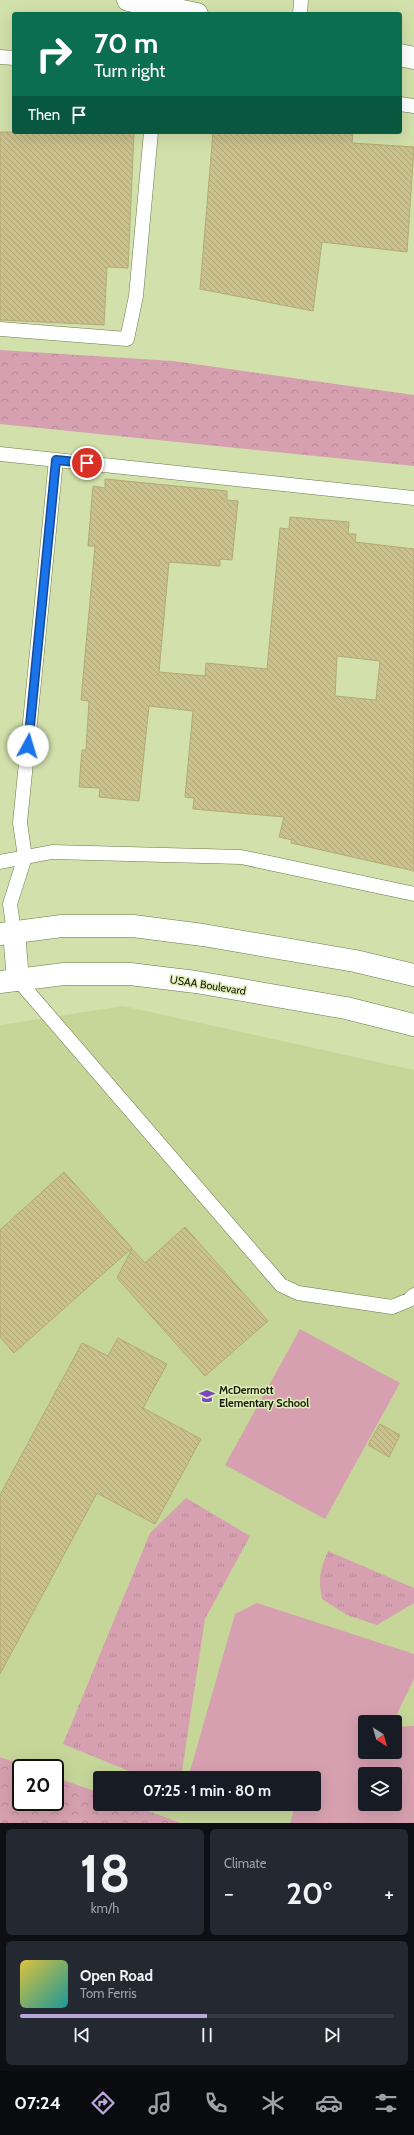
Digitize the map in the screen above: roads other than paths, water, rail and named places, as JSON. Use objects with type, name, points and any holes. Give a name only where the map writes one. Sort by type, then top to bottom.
[{"type":"street","points":[[128,0],[160,10],[178,12]]},
{"type":"street","points":[[402,55],[414,58]]},
{"type":"street","points":[[9,981],[7,933],[62,926],[133,926],[203,934],[355,961],[414,975]]},
{"type":"street","name":"USAA Boulevard","points":[[9,981],[64,974],[130,974],[196,982],[338,1007],[414,1025]]},
{"type":"lane","points":[[300,12],[301,0]]},
{"type":"lane","points":[[0,57],[12,58]]},
{"type":"lane","points":[[402,104],[414,106]]},
{"type":"lane","points":[[0,329],[127,339],[136,296],[152,134]]},
{"type":"lane","points":[[0,454],[414,498]]},
{"type":"lane","points":[[7,933],[10,904],[25,857],[20,823],[56,460]]},
{"type":"lane","points":[[0,862],[52,852],[241,857],[414,894]]},
{"type":"lane","points":[[9,981],[281,1285],[298,1293],[392,1307],[409,1300],[414,1295]]},
{"type":"place","name":"McDermott Elementary School","points":[[207,1396]]}]
